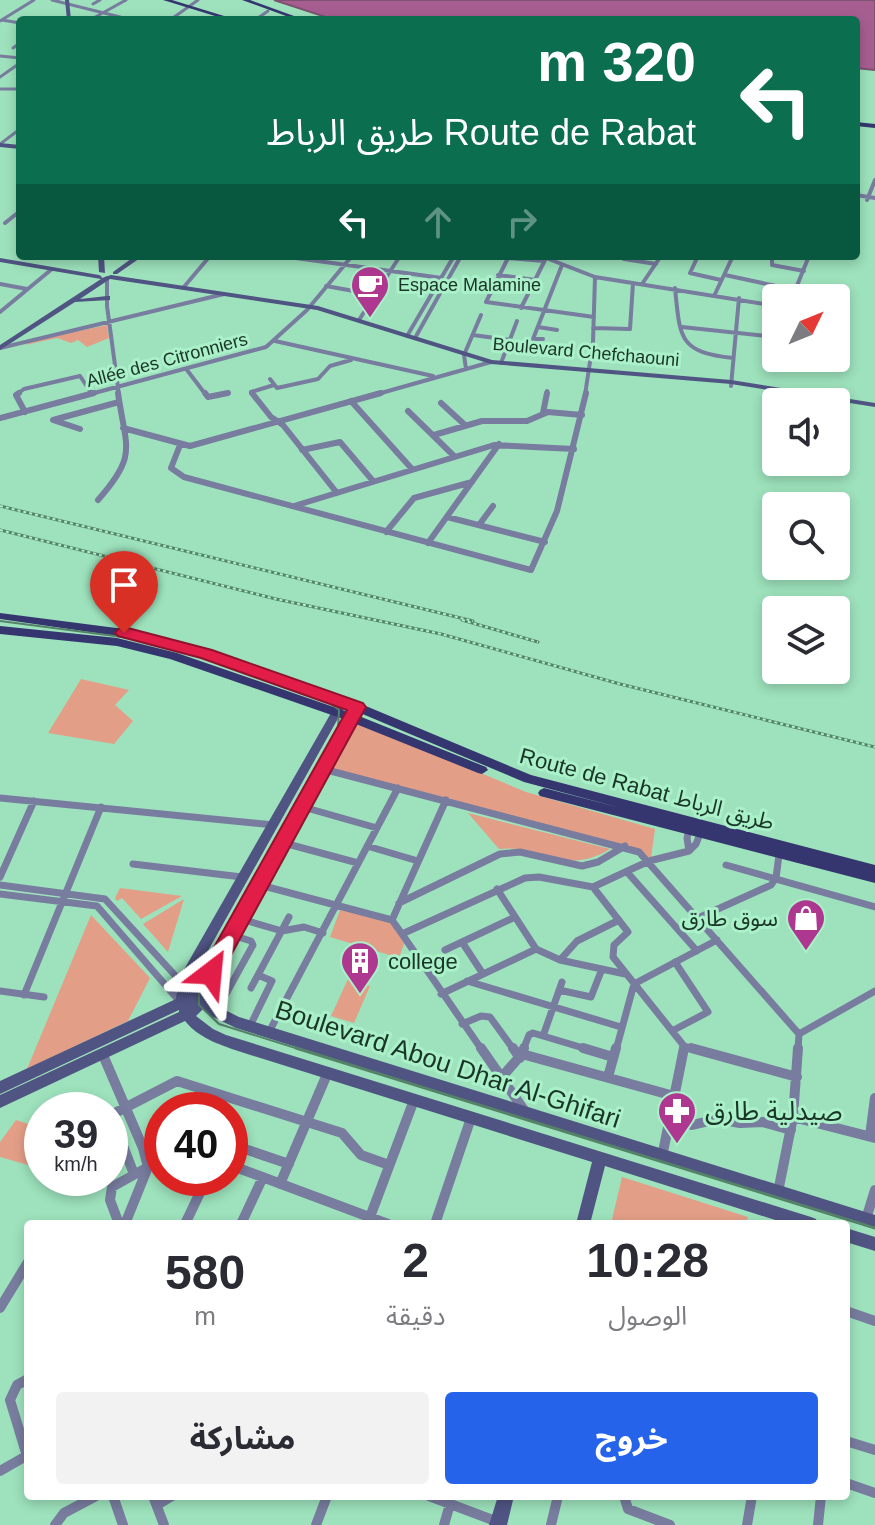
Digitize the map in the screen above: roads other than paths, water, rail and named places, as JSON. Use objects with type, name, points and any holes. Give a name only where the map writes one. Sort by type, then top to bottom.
[{"type":"main road","points":[[166,0],[221,16]]},
{"type":"main road","points":[[245,0],[291,16]]},
{"type":"main road","points":[[254,0],[300,16]]},
{"type":"main road","name":"Route de Rabat طريق الرباط","points":[[0,616],[82,625],[150,638],[354,712],[528,788],[779,850],[875,878]]},
{"type":"main road","name":"Route de Rabat طريق الرباط","points":[[0,630],[143,647],[340,707]]},
{"type":"main road","name":"Route de Rabat طريق الرباط","points":[[779,850],[875,870]]},
{"type":"street","points":[[1,20],[34,0]]},
{"type":"street","points":[[52,0],[115,16]]},
{"type":"street","points":[[93,4],[100,0]]},
{"type":"street","points":[[115,0],[124,1]]},
{"type":"street","points":[[175,16],[198,0]]},
{"type":"street","points":[[97,16],[124,1]]},
{"type":"street","points":[[0,9],[15,12]]},
{"type":"street","points":[[261,16],[268,11]]},
{"type":"street","points":[[867,198],[875,180]]},
{"type":"street","points":[[860,197],[875,200]]},
{"type":"street","points":[[5,223],[16,214]]},
{"type":"street","name":"Boulevard Chefchaouni","points":[[0,260],[306,307],[359,320],[464,356]]},
{"type":"street","points":[[98,500],[126,464],[107,275],[102,260]]},
{"type":"street","points":[[107,275],[126,260]]},
{"type":"street","points":[[0,346],[133,260]]},
{"type":"street","points":[[183,288],[207,260]]},
{"type":"street","points":[[307,260],[442,278]]},
{"type":"street","name":"Allée des Citronniers","points":[[0,418],[249,353],[275,341],[349,260]]},
{"type":"street","points":[[359,320],[398,260]]},
{"type":"street","points":[[411,337],[452,260]]},
{"type":"street","points":[[411,337],[459,260]]},
{"type":"street","points":[[507,260],[486,302],[594,317]]},
{"type":"street","points":[[521,308],[535,280],[540,260]]},
{"type":"street","points":[[547,260],[595,277],[762,303]]},
{"type":"street","points":[[630,260],[656,264]]},
{"type":"street","points":[[642,284],[658,260]]},
{"type":"street","points":[[696,260],[690,273],[762,284]]},
{"type":"street","points":[[715,294],[731,260]]},
{"type":"street","points":[[772,260],[772,265],[804,271]]},
{"type":"street","points":[[798,284],[808,260]]},
{"type":"street","points":[[557,330],[538,329],[562,265]]},
{"type":"street","points":[[0,312],[52,269]]},
{"type":"street","points":[[73,298],[80,282],[74,273]]},
{"type":"street","points":[[498,275],[535,280]]},
{"type":"street","points":[[180,445],[171,466],[178,475],[531,570],[545,542],[582,415],[593,328],[595,277]]},
{"type":"street","points":[[593,328],[630,329],[633,283]]},
{"type":"street","points":[[0,284],[27,289]]},
{"type":"street","points":[[326,286],[376,295]]},
{"type":"street","points":[[675,288],[682,327],[695,351],[733,358]]},
{"type":"street","points":[[0,346],[224,294]]},
{"type":"street","points":[[73,298],[107,298]]},
{"type":"street","points":[[731,384],[739,298]]},
{"type":"street","name":"Boulevard Chefchaouni","points":[[306,307],[493,363],[731,384],[875,408]]},
{"type":"street","points":[[466,369],[464,356],[481,315]]},
{"type":"street","points":[[123,428],[180,445],[196,444],[493,363],[510,340],[517,321]]},
{"type":"street","points":[[682,327],[762,336]]},
{"type":"street","points":[[473,335],[510,340]]},
{"type":"street","points":[[275,341],[437,377]]},
{"type":"street","points":[[337,493],[251,392],[272,382],[282,389],[318,379],[332,365],[355,359]]},
{"type":"street","name":"Boulevard Chefchaouni","points":[[493,363],[587,372]]},
{"type":"street","points":[[187,370],[208,397],[228,393]]},
{"type":"street","points":[[25,412],[16,395],[24,389],[80,376],[92,394]]},
{"type":"street","name":"Boulevard Chefchaouni","points":[[731,384],[762,390]]},
{"type":"street","points":[[543,413],[547,391]]},
{"type":"street","points":[[351,401],[412,469]]},
{"type":"street","points":[[80,429],[53,420],[119,402]]},
{"type":"street","points":[[441,403],[465,425]]},
{"type":"street","name":"Boulevard Chefchaouni","points":[[850,405],[875,408]]},
{"type":"street","points":[[408,411],[454,456]]},
{"type":"street","points":[[434,435],[488,421],[527,421],[543,413],[582,415]]},
{"type":"street","points":[[302,450],[339,441],[373,481]]},
{"type":"street","points":[[290,507],[499,444],[574,449]]},
{"type":"street","points":[[428,543],[499,444]]},
{"type":"street","points":[[386,532],[414,498],[472,482]]},
{"type":"street","points":[[479,525],[493,506]]},
{"type":"street","points":[[447,517],[545,542]]},
{"type":"street","points":[[183,1008],[183,984],[340,707]]},
{"type":"street","points":[[0,1088],[203,999],[211,973],[354,712]]},
{"type":"street","points":[[323,769],[625,846],[649,861],[799,1034],[793,1117],[778,1192]]},
{"type":"street","points":[[269,1032],[398,788]]},
{"type":"street","points":[[0,798],[274,825]]},
{"type":"street","points":[[392,920],[446,800]]},
{"type":"street","points":[[0,877],[34,801]]},
{"type":"street","points":[[24,995],[101,807]]},
{"type":"street","points":[[303,807],[377,828]]},
{"type":"street","points":[[402,934],[497,889],[532,877],[593,887],[649,861],[689,851],[696,829]]},
{"type":"street","points":[[284,843],[358,863]]},
{"type":"street","points":[[367,846],[418,861]]},
{"type":"street","points":[[399,903],[500,854],[520,852],[582,866],[598,862],[625,846]]},
{"type":"street","points":[[698,918],[765,888],[776,878],[779,850]]},
{"type":"street","points":[[133,864],[242,877]]},
{"type":"street","points":[[726,865],[875,907]]},
{"type":"street","points":[[627,872],[697,951]]},
{"type":"street","name":"Boulevard Abou Dhar Al-Ghifari","points":[[0,885],[97,906],[196,1027],[224,1040],[798,1220]]},
{"type":"street","points":[[260,885],[392,920],[527,1115]]},
{"type":"street","points":[[593,887],[629,934],[614,945],[612,952],[625,974],[684,1046],[797,1077]]},
{"type":"street","points":[[497,889],[536,949],[560,960],[625,974]]},
{"type":"street","name":"Boulevard Abou Dhar Al-Ghifari","points":[[0,894],[105,899],[183,984],[216,1012],[250,1026],[870,1220]]},
{"type":"street","points":[[251,988],[289,917]]},
{"type":"street","points":[[445,950],[515,917]]},
{"type":"street","points":[[241,919],[282,931],[304,927],[323,933]]},
{"type":"street","points":[[560,960],[577,941],[619,920]]},
{"type":"street","points":[[216,1012],[253,945],[251,941],[232,935]]},
{"type":"street","points":[[608,1077],[634,984],[717,940]]},
{"type":"street","points":[[462,942],[483,974]]},
{"type":"street","points":[[441,994],[536,949]]},
{"type":"street","points":[[672,1031],[708,1012],[675,962]]},
{"type":"street","points":[[543,1036],[560,986],[591,997],[602,969]]},
{"type":"street","points":[[250,1026],[272,981],[258,975]]},
{"type":"street","points":[[467,981],[621,1027]]},
{"type":"street","points":[[0,991],[44,997]]},
{"type":"street","points":[[799,1034],[875,991]]},
{"type":"street","points":[[0,1102],[103,1055],[183,1008]]},
{"type":"street","points":[[462,1024],[481,1016],[490,1017],[521,1056],[674,1096]]},
{"type":"street","points":[[501,1078],[521,1056],[529,1035],[543,1036],[613,1057]]},
{"type":"street","points":[[662,1157],[684,1046]]},
{"type":"street","points":[[103,1055],[119,1092]]},
{"type":"street","points":[[280,1184],[328,1072]]},
{"type":"street","points":[[128,1104],[166,1084],[185,1081],[342,1133],[361,1155],[389,1165]]},
{"type":"street","points":[[793,1117],[872,1137],[875,1098]]},
{"type":"street","points":[[370,1217],[414,1100]]},
{"type":"street","points":[[128,1113],[144,1152]]},
{"type":"street","points":[[436,1220],[471,1118]]},
{"type":"street","points":[[669,1119],[692,1125],[718,1119],[740,1123],[763,1122],[791,1130]]},
{"type":"street","points":[[248,1150],[289,1164]]},
{"type":"street","points":[[584,1220],[600,1158]]},
{"type":"street","points":[[128,1160],[134,1174]]},
{"type":"street","points":[[117,1220],[108,1193],[144,1169]]},
{"type":"street","points":[[248,1172],[377,1220]]},
{"type":"street","points":[[127,1220],[144,1177]]},
{"type":"street","points":[[243,1220],[263,1177]]},
{"type":"street","points":[[870,1220],[875,1190]]},
{"type":"street","points":[[187,1220],[198,1196]]},
{"type":"street","points":[[850,1236],[875,1244]]},
{"type":"street","points":[[0,1308],[24,1269]]},
{"type":"street","points":[[850,1312],[875,1321]]},
{"type":"street","points":[[24,1381],[17,1385],[10,1400],[24,1446]]},
{"type":"street","points":[[850,1442],[875,1450]]},
{"type":"street","points":[[0,1471],[24,1458]]},
{"type":"street","points":[[850,1484],[875,1493]]},
{"type":"street","points":[[55,1525],[64,1513],[88,1500]]},
{"type":"street","points":[[114,1500],[123,1525]]},
{"type":"street","points":[[155,1500],[164,1525]]},
{"type":"street","points":[[316,1525],[325,1500]]},
{"type":"street","points":[[440,1500],[498,1524],[505,1500]]},
{"type":"street","points":[[551,1525],[557,1500]]},
{"type":"street","points":[[625,1500],[628,1509],[669,1525]]},
{"type":"street","points":[[747,1525],[751,1500]]},
{"type":"street","points":[[818,1525],[821,1500]]},
{"type":"street","points":[[444,1525],[450,1504]]},
{"type":"tram line","points":[[0,621],[153,641],[323,698],[339,710],[338,729],[199,991],[199,1005],[219,1024],[302,1050]]},
{"type":"tram line","points":[[296,1048],[849,1220]]},
{"type":"tram line","points":[[850,1220],[875,1228]]},
{"type":"railway","points":[[0,506],[473,621]]},
{"type":"railway","points":[[0,530],[276,599],[441,634],[620,684],[875,747]]},
{"type":"railway","points":[[462,620],[538,642]]},
{"type":"place","name":"Espace Malamine","points":[[370,319]]},
{"type":"place","name":"سوق طارق","points":[[806,952]]},
{"type":"place","name":"college","points":[[360,995]]},
{"type":"place","name":"صيدلية طارق","points":[[677,1145]]}]
